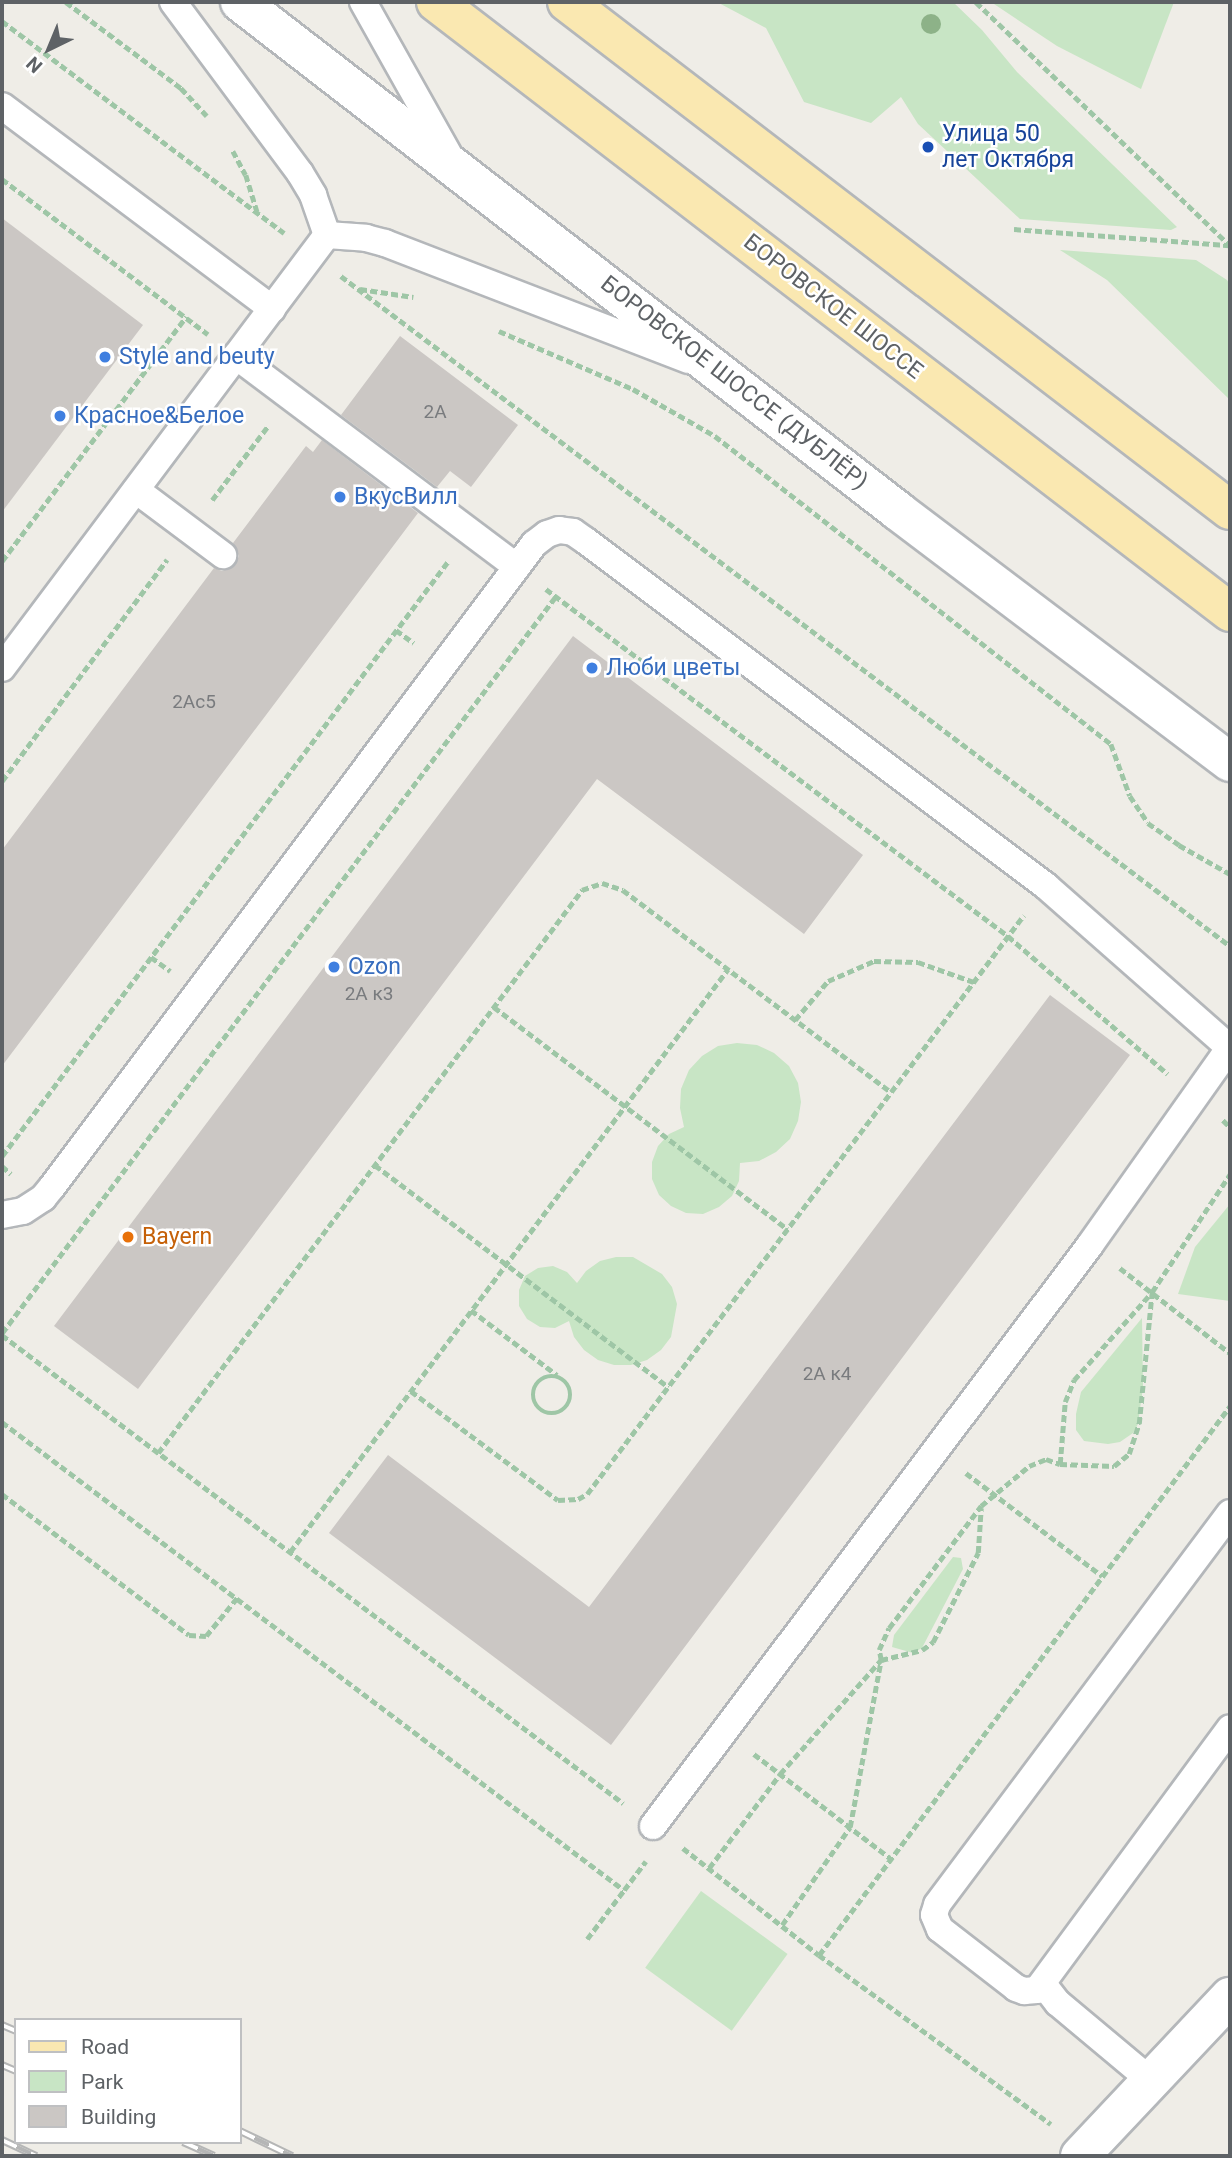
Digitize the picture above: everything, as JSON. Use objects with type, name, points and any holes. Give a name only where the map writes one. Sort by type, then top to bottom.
[{"type":"main road","name":"БОРОВСКОЕ ШОССЕ","points":[[436,2],[1230,612]]},
{"type":"main road","points":[[567,2],[1230,510]]},
{"type":"street","name":"БОРОВСКОЕ ШОССЕ (ДУБЛЁР)","points":[[240,2],[726,375],[898,511],[1230,762]]},
{"type":"street","points":[[1080,2156],[1230,1997]]},
{"type":"lane","points":[[173,2],[300,173],[321,215],[327,236]]},
{"type":"lane","points":[[363,2],[456,167]]},
{"type":"lane","points":[[2,106],[272,309]]},
{"type":"lane","points":[[2,668],[327,236]]},
{"type":"lane","points":[[327,236],[358,237],[385,243],[726,375]]},
{"type":"lane","points":[[236,356],[517,567]]},
{"type":"lane","points":[[136,489],[223,555]]},
{"type":"lane","points":[[2,1214],[23,1211],[43,1198],[52,1187],[517,567],[547,534],[559,530],[573,532],[1046,886],[1230,1048],[1090,1245],[725,1731],[659,1830]]},
{"type":"lane","points":[[1230,1513],[937,1905],[934,1915],[940,1930],[1016,1988],[1030,1992],[1043,1984],[1230,1728]]},
{"type":"lane","points":[[1043,1984],[1058,2003],[1150,2080]]},
{"type":"path","points":[[66,2],[181,88],[216,125]]},
{"type":"path","points":[[975,2],[1230,245]]},
{"type":"path","points":[[2,22],[257,212],[246,175],[230,145]]},
{"type":"path","points":[[2,179],[236,356]]},
{"type":"path","points":[[1014,229],[1230,245]]},
{"type":"path","points":[[424,300],[358,289],[1230,946]]},
{"type":"path","points":[[2,561],[186,317]]},
{"type":"path","points":[[486,325],[633,389],[715,436],[1111,744],[1130,796],[1148,823],[1179,845],[1230,874]]},
{"type":"path","points":[[2,781],[291,397]]},
{"type":"path","points":[[2,1156],[470,532]]},
{"type":"path","points":[[517,567],[1008,936],[1195,1097]]},
{"type":"path","points":[[556,596],[2,1334],[709,1868],[818,1955],[1055,2126]]},
{"type":"path","points":[[158,1453],[582,890],[602,883],[623,890],[891,1092]]},
{"type":"path","points":[[411,1391],[546,1493],[558,1500],[569,1501],[587,1494],[1046,886]]},
{"type":"path","points":[[795,1020],[828,981],[874,961],[918,962],[974,982]]},
{"type":"path","points":[[290,1552],[728,969]]},
{"type":"path","points":[[494,1007],[788,1229]]},
{"type":"path","points":[[375,1165],[669,1387]]},
{"type":"path","points":[[1060,1464],[1065,1402],[1074,1380],[1152,1292],[1230,1174]]},
{"type":"path","points":[[1090,1245],[1230,1353]]},
{"type":"path","points":[[782,1925],[850,1827],[881,1660],[879,1650],[884,1635],[981,1506],[1034,1463],[1046,1459],[1060,1464],[1114,1466],[1129,1454],[1134,1444],[1152,1292]]},
{"type":"path","points":[[471,1310],[566,1382],[571,1391],[570,1402],[563,1411],[552,1414],[542,1411],[534,1403],[533,1392],[537,1382],[546,1376],[557,1376]]},
{"type":"path","points":[[818,1955],[1230,1406]]},
{"type":"path","points":[[2,1422],[624,1890]]},
{"type":"path","points":[[937,1450],[995,1497],[1102,1576]]},
{"type":"path","points":[[2,1494],[189,1635],[206,1636],[237,1598]]},
{"type":"path","points":[[709,1868],[780,1774],[881,1660],[922,1650],[933,1642],[978,1553],[981,1506]]},
{"type":"path","points":[[725,1731],[890,1858]]},
{"type":"path","points":[[587,1939],[624,1890],[659,1830]]},
{"type":"green space","points":[[717,2],[953,2],[982,30],[1017,72],[1177,227],[1171,230],[1020,219],[918,124],[901,97],[871,123],[804,102],[766,28]]},
{"type":"green space","points":[[991,2],[1174,2],[1141,89],[1057,46]]},
{"type":"green space","points":[[1060,250],[1196,260],[1227,280],[1230,285],[1230,400],[1107,280]]},
{"type":"green space","points":[[737,1043],[757,1045],[774,1053],[789,1066],[798,1083],[801,1102],[798,1121],[790,1139],[776,1152],[759,1161],[740,1163],[739,1181],[732,1196],[719,1207],[703,1214],[686,1213],[671,1206],[659,1195],[652,1179],[652,1162],[658,1146],[669,1134],[684,1127],[680,1108],[681,1089],[689,1070],[702,1056],[718,1046]]},
{"type":"green space","points":[[1230,1204],[1230,1301],[1178,1294],[1195,1247]]},
{"type":"green space","points":[[633,1257],[662,1274],[672,1287],[677,1304],[671,1337],[661,1350],[647,1360],[631,1365],[614,1365],[598,1360],[584,1350],[574,1337],[569,1321],[555,1328],[540,1327],[527,1319],[519,1306],[519,1290],[525,1276],[538,1268],[553,1266],[567,1272],[577,1283],[586,1271],[600,1261]]},
{"type":"green space","points":[[1142,1318],[1143,1387],[1138,1424],[1133,1433],[1120,1442],[1108,1444],[1084,1441],[1076,1430],[1081,1392]]},
{"type":"green space","points":[[953,1557],[961,1558],[963,1569],[922,1648],[913,1653],[892,1647],[894,1635]]},
{"type":"green space","points":[[701,1891],[788,1954],[732,2031],[645,1968]]},
{"type":"building","points":[[2,218],[143,325],[2,512]]},
{"type":"building","points":[[400,336],[518,425],[471,487],[450,471],[437,487],[341,415]]},
{"type":"building","points":[[322,440],[418,513],[2,1066],[2,850],[214,568],[222,571],[235,565],[239,556],[233,543],[306,446],[313,452]]},
{"type":"building","points":[[573,636],[863,855],[804,934],[597,779],[138,1389],[54,1326]]},
{"type":"building","points":[[1050,995],[1130,1055],[611,1745],[329,1533],[388,1455],[589,1607]]},
{"type":"railway","points":[[2,2025],[14,2030]]},
{"type":"railway","points":[[2,2065],[14,2070]]},
{"type":"railway","points":[[242,2132],[292,2156]]},
{"type":"railway","points":[[2,2140],[37,2156]]},
{"type":"railway","points":[[187,2144],[214,2156]]},
{"type":"place","name":"Улица 50 лет Октября","points":[[928,147]]},
{"type":"place","name":"Style and beuty","points":[[105,357]]},
{"type":"place","name":"Красное&Белое","points":[[60,416]]},
{"type":"place","name":"ВкусВилл","points":[[340,497]]},
{"type":"place","name":"Люби цветы","points":[[592,668]]},
{"type":"place","name":"Ozon","points":[[334,967]]},
{"type":"place","name":"Bayern","points":[[128,1237]]}]
